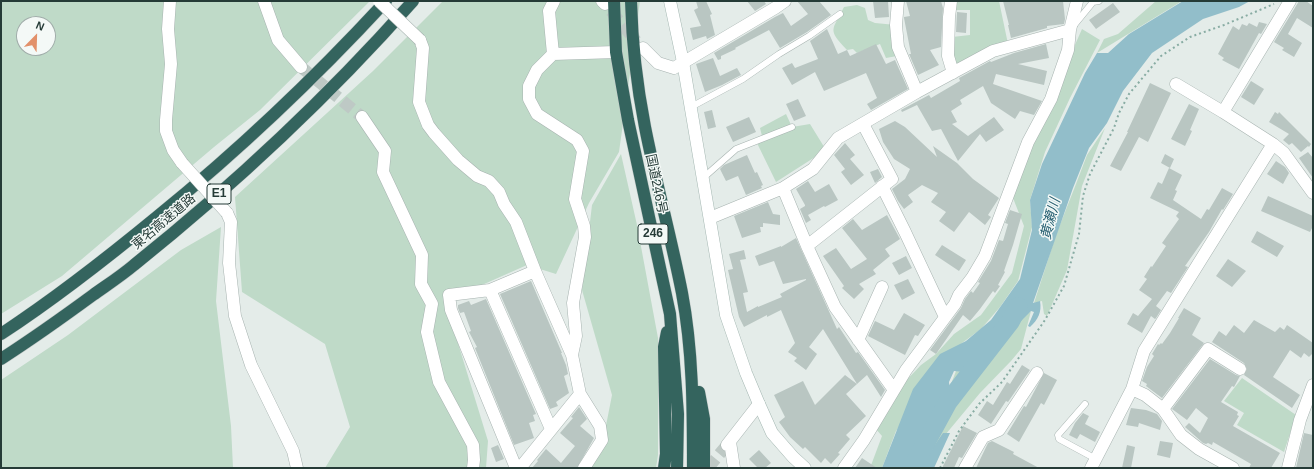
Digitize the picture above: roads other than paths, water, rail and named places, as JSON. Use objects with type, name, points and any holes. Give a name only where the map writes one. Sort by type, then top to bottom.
[{"type":"highway","name":"東名高速道路","points":[[1,334],[118,249],[210,174],[288,102],[386,1]]},
{"type":"highway","name":"東名高速道路","points":[[1,359],[42,333],[133,266],[224,190],[302,118],[378,41],[413,1]]},
{"type":"highway","name":"国道246号","points":[[631,1],[632,40],[644,126],[682,294],[689,346],[693,410],[693,468]]},
{"type":"highway","name":"国道246号","points":[[607,2],[628,120],[670,316],[678,414],[677,468]]},
{"type":"highway","points":[[664,468],[666,454],[664,347],[670,316]]},
{"type":"highway","points":[[689,346],[704,419],[704,468]]},
{"type":"street","points":[[170,1],[168,29],[171,64],[166,132],[173,150],[182,163],[226,213],[231,222],[229,263],[235,316],[251,365],[293,451],[297,468]]},
{"type":"street","points":[[264,1],[278,40],[301,67]]},
{"type":"street","points":[[379,1],[420,40],[423,48],[419,102],[428,125],[458,160],[478,176],[489,181],[499,192],[504,204],[516,222],[572,356],[580,394],[600,426],[602,440],[584,468]]},
{"type":"street","points":[[553,54],[549,11],[554,1]]},
{"type":"street","points":[[670,1],[683,62],[726,315],[737,349],[772,433],[805,468]]},
{"type":"street","points":[[643,48],[658,63],[674,68],[785,1]]},
{"type":"street","points":[[898,1],[896,25],[898,47],[917,92]]},
{"type":"street","points":[[951,1],[948,56],[953,73]]},
{"type":"street","points":[[844,468],[864,440],[906,370],[955,304],[959,295],[972,278],[985,256],[1028,142],[1051,99],[1068,50],[1070,30],[1077,1]]},
{"type":"street","points":[[1223,112],[1285,1]]},
{"type":"street","points":[[710,218],[783,188],[813,169],[838,138],[917,92],[993,51],[1070,30]]},
{"type":"street","points":[[572,356],[576,336],[573,303],[584,237],[584,226],[575,199],[583,151],[577,140],[537,114],[529,99],[529,86],[537,70],[553,54],[616,52]]},
{"type":"street","points":[[1176,84],[1273,144],[1284,153],[1313,193]]},
{"type":"street","points":[[362,117],[385,151],[383,172],[422,255],[421,284],[432,304],[427,332],[439,382],[473,445],[473,468]]},
{"type":"street","points":[[806,246],[892,179],[863,124]]},
{"type":"street","points":[[1093,464],[1132,389],[1144,351],[1273,144]]},
{"type":"street","points":[[882,186],[944,317]]},
{"type":"street","points":[[783,188],[806,246],[835,307],[894,390]]},
{"type":"street","points":[[516,468],[451,310],[449,295],[490,290],[535,270]]},
{"type":"street","points":[[858,340],[882,287]]},
{"type":"street","points":[[490,290],[551,429]]},
{"type":"street","points":[[1163,409],[1208,350],[1240,369]]},
{"type":"street","points":[[965,468],[983,437],[999,430],[1037,373]]},
{"type":"street","points":[[1288,468],[1300,420],[1313,385]]},
{"type":"street","points":[[1132,389],[1146,395],[1163,409],[1181,435],[1199,449],[1233,468]]},
{"type":"street","points":[[520,468],[580,394]]},
{"type":"street","points":[[734,468],[728,443],[759,404]]},
{"type":"lane","points":[[1070,30],[1093,2],[1099,1]]},
{"type":"lane","points":[[691,107],[743,79],[840,14]]},
{"type":"lane","points":[[703,178],[736,149],[792,128]]},
{"type":"lane","points":[[1085,404],[1058,435],[1059,439],[1093,464]]},
{"type":"water","points":[[1183,1],[1250,1],[1239,7],[1203,19],[1152,53],[1123,91],[1107,123],[1089,148],[1073,188],[1033,303],[1040,301],[1040,312],[1037,319],[1030,327],[1028,326],[1034,312],[1031,311],[1021,321],[1014,321],[988,343],[985,365],[970,373],[954,371],[949,382],[951,402],[941,408],[919,449],[926,458],[943,433],[950,433],[934,468],[882,468],[913,389],[940,354],[966,341],[991,320],[1020,279],[1032,230],[1030,200],[1042,164],[1085,73],[1097,53],[1108,53],[1129,34]]},
{"type":"waterway","name":"黄瀬川","points":[[912,468],[948,402],[1010,322],[1018,307]]},
{"type":"tunnel","points":[[611,11],[636,41]]},
{"type":"tunnel","points":[[301,67],[362,117]]},
{"type":"tunnel","points":[[708,468],[727,445]]}]
